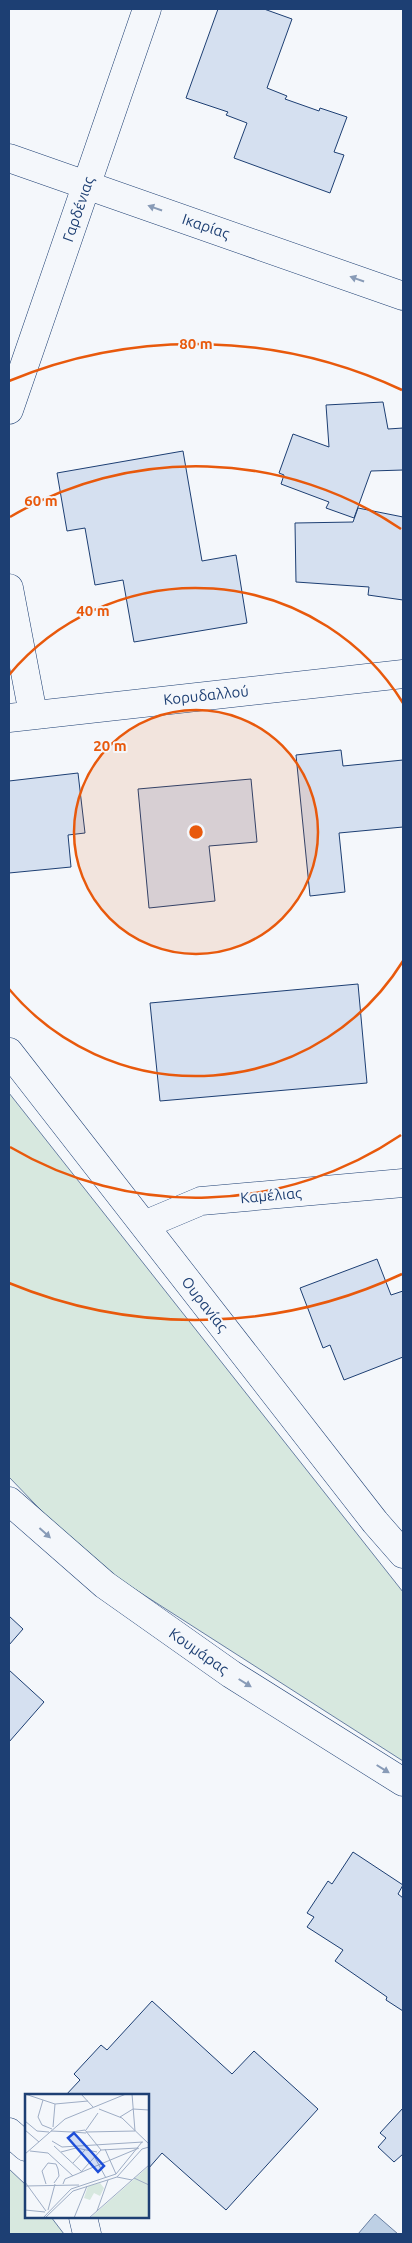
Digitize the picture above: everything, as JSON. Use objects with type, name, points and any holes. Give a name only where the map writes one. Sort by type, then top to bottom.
[{"type":"street","name":"Γαρδένιας","points":[[9,410],[147,9]]},
{"type":"street","name":"Ικαρίας","points":[[9,158],[403,296]]},
{"type":"street","points":[[9,588],[21,716]]},
{"type":"street","name":"Κορυδαλλού","points":[[21,716],[403,674]]},
{"type":"street","name":"Ουρανίας","points":[[9,1052],[375,1522],[403,1554]]},
{"type":"street","name":"Καμέλιας","points":[[144,1225],[201,1201],[403,1183]]},
{"type":"street","name":"Κουμάρας","points":[[9,1501],[104,1585],[231,1674],[403,1782]]},
{"type":"street","points":[[9,2132],[25,2146]]},
{"type":"street","points":[[83,2218],[87,2234]]},
{"type":"shaded area","points":[[9,1093],[403,1592],[403,1761],[119,1579],[59,1529],[9,1477]]},
{"type":"shaded area","points":[[9,2169],[25,2184],[25,2218],[52,2218],[64,2234],[9,2234]]},
{"type":"water","points":[[375,2214],[398,2234],[358,2234]]},
{"type":"building","points":[[218,9],[264,9],[292,19],[267,88],[287,96],[285,99],[319,111],[320,108],[347,117],[334,152],[344,155],[330,193],[234,158],[247,123],[226,115],[228,112],[186,98]]},
{"type":"building","points":[[383,402],[388,429],[403,428],[403,470],[371,471],[354,518],[326,508],[329,502],[281,484],[284,475],[279,473],[293,434],[329,447],[326,405]]},
{"type":"building","points":[[183,451],[202,561],[236,555],[247,623],[134,642],[123,580],[95,585],[85,528],[67,531],[57,473]]},
{"type":"building","points":[[358,508],[403,517],[403,600],[368,595],[369,587],[296,582],[295,523],[353,522]]},
{"type":"building","points":[[341,750],[343,766],[403,760],[403,827],[339,833],[345,892],[310,896],[296,755]]},
{"type":"building","points":[[78,773],[85,833],[68,835],[71,867],[9,873],[9,781]]},
{"type":"building","points":[[251,779],[257,842],[209,846],[215,901],[149,908],[138,789]]},
{"type":"building","points":[[358,984],[367,1083],[160,1101],[150,1003]]},
{"type":"building","points":[[377,1259],[391,1295],[403,1291],[403,1357],[344,1380],[330,1345],[323,1348],[300,1288]]},
{"type":"building","points":[[9,1616],[23,1629],[9,1645]]},
{"type":"building","points":[[9,1670],[44,1702],[9,1742]]},
{"type":"building","points":[[353,1852],[403,1885],[398,1894],[403,1898],[403,2011],[386,2000],[387,1997],[335,1961],[343,1950],[307,1927],[314,1917],[307,1913],[328,1881],[332,1884]]},
{"type":"building","points":[[152,2001],[232,2074],[254,2051],[318,2109],[226,2210],[162,2153],[149,2168],[149,2094],[67,2094],[80,2080],[74,2074],[101,2045],[107,2050]]},
{"type":"building","points":[[403,2108],[403,2154],[394,2162],[378,2147],[386,2138],[380,2133]]}]
